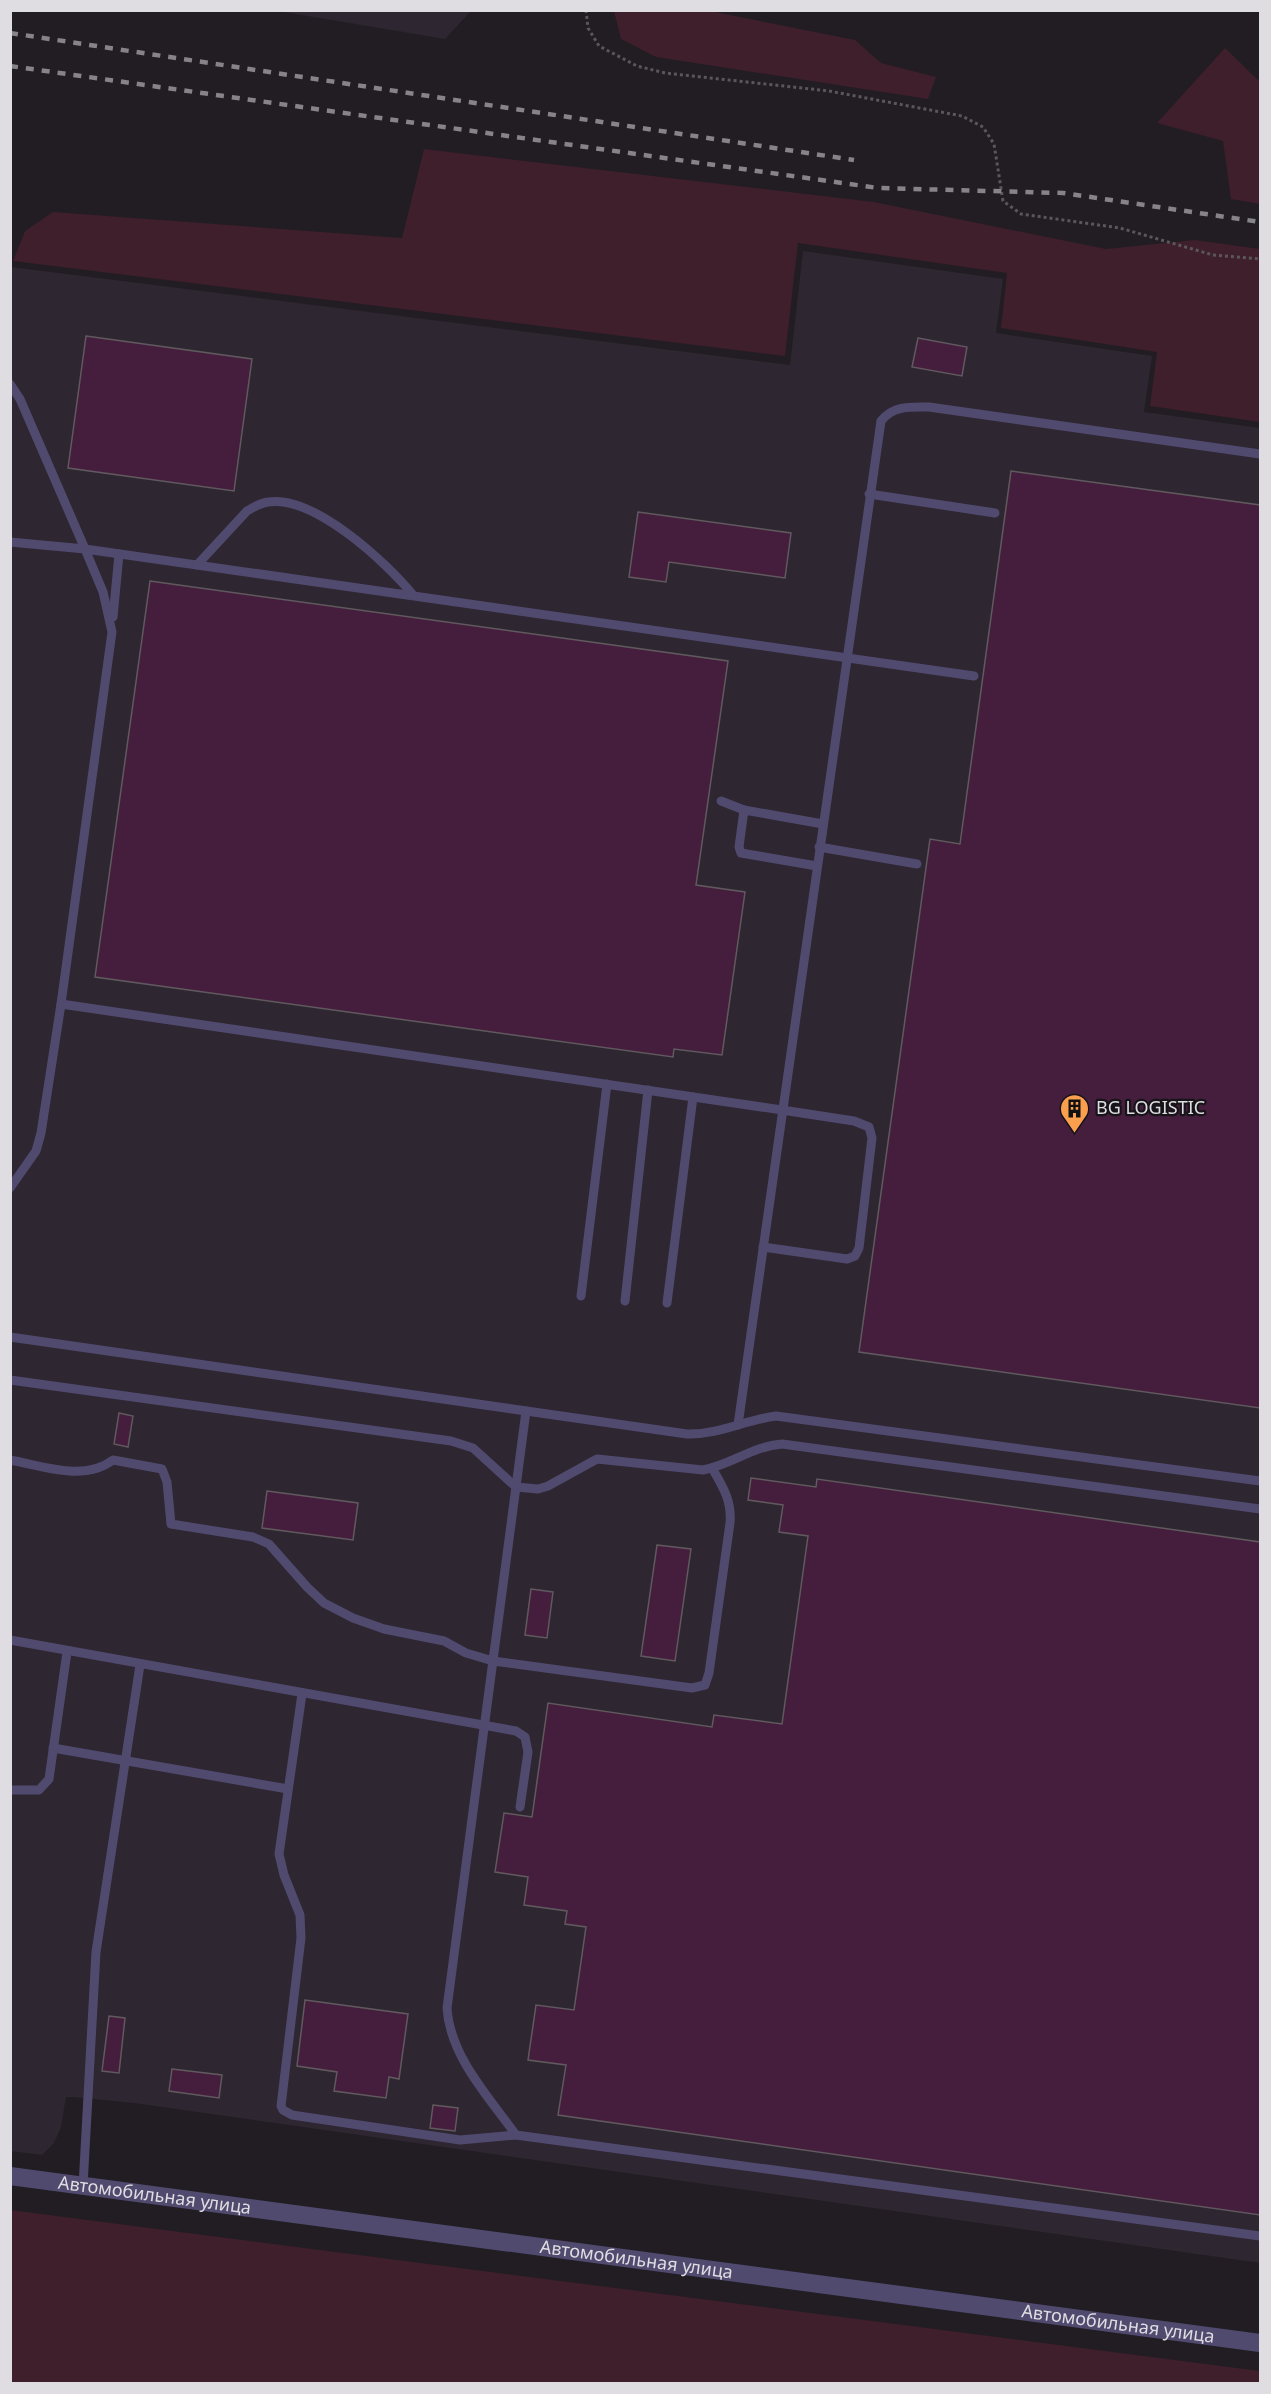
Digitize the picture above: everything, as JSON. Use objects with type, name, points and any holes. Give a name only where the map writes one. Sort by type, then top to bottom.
[{"type":"street","name":"Автомобильная улица","points":[[10,2176],[1260,2343]]},
{"type":"lane","points":[[10,384],[20,399],[104,592],[112,632]]},
{"type":"lane","points":[[738,1425],[881,421],[885,415],[900,408],[929,407],[1260,454]]},
{"type":"lane","points":[[869,494],[995,513]]},
{"type":"lane","points":[[196,565],[237,520],[257,505],[270,501],[294,504],[309,509],[361,544],[395,573],[414,595]]},
{"type":"lane","points":[[10,542],[85,549],[974,676]]},
{"type":"lane","points":[[10,1188],[36,1151],[41,1133],[112,632],[119,554]]},
{"type":"lane","points":[[721,801],[744,810],[822,824]]},
{"type":"lane","points":[[744,810],[739,847],[741,853],[817,866]]},
{"type":"lane","points":[[819,847],[917,864]]},
{"type":"lane","points":[[61,1004],[865,1124],[872,1132],[859,1248],[855,1256],[846,1259],[763,1247]]},
{"type":"lane","points":[[581,1296],[607,1084]]},
{"type":"lane","points":[[625,1301],[648,1090]]},
{"type":"lane","points":[[667,1303],[693,1097]]},
{"type":"lane","points":[[10,1337],[687,1434],[705,1435],[756,1419],[776,1416],[1260,1481]]},
{"type":"lane","points":[[10,1380],[451,1441],[473,1448],[516,1487],[543,1488],[597,1459],[693,1470],[712,1468],[756,1448],[782,1444],[1260,1509]]},
{"type":"lane","points":[[516,2135],[467,2066],[448,2026],[447,2008],[526,1411]]},
{"type":"lane","points":[[10,1460],[79,1472],[96,1470],[113,1461],[162,1469],[167,1482],[171,1524],[253,1537],[269,1544],[324,1603],[363,1622],[384,1629],[444,1641],[466,1653],[493,1661],[692,1688],[705,1685],[709,1673],[731,1510],[728,1496],[712,1468]]},
{"type":"lane","points":[[10,1640],[516,1731],[525,1737],[528,1752],[520,1807]]},
{"type":"lane","points":[[10,1790],[39,1790],[49,1779],[68,1652]]},
{"type":"lane","points":[[83,2186],[96,1952],[140,1665]]},
{"type":"lane","points":[[302,1694],[279,1854],[284,1875],[300,1915],[301,1938],[281,2101],[283,2110],[292,2115],[460,2140],[516,2135],[1260,2236]]},
{"type":"lane","points":[[54,1748],[288,1789]]},
{"type":"path","points":[[586,10],[588,28],[599,46],[637,66],[665,73],[829,91],[962,116],[982,127],[994,144],[1003,201],[1021,214],[1120,228],[1213,255],[1260,259]]},
{"type":"shaded area","points":[[278,11],[471,11],[445,39]]},
{"type":"shaded area","points":[[614,11],[710,11],[855,40],[881,63],[936,77],[928,99],[656,57],[621,39]]},
{"type":"shaded area","points":[[1225,48],[1260,82],[1260,204],[1231,199],[1223,141],[1157,123]]},
{"type":"shaded area","points":[[424,149],[874,202],[1106,249],[1195,240],[1260,249],[1260,422],[1150,406],[1157,352],[1001,328],[1007,273],[798,243],[785,356],[13,261],[25,231],[53,212],[402,238]]},
{"type":"shaded area","points":[[803,251],[1003,279],[996,333],[1152,356],[1144,412],[1260,428],[1260,2263],[134,2103],[73,2097],[66,2097],[61,2127],[54,2143],[42,2155],[11,2151],[11,267],[790,365]]},
{"type":"shaded area","points":[[10,2210],[1260,2371],[1260,2383],[11,2383]]},
{"type":"building","points":[[86,336],[252,359],[234,491],[68,468]]},
{"type":"building","points":[[918,338],[967,347],[962,376],[912,367]]},
{"type":"building","name":"BG LOGISTIC","points":[[1011,471],[1260,505],[1260,1408],[859,1352],[930,839],[960,844]]},
{"type":"building","points":[[638,512],[791,533],[785,578],[669,562],[666,582],[629,577]]},
{"type":"building","points":[[150,581],[728,661],[696,885],[745,892],[722,1055],[674,1049],[673,1057],[95,977]]},
{"type":"building","points":[[119,1413],[133,1416],[128,1447],[114,1444]]},
{"type":"building","points":[[751,1478],[816,1487],[817,1479],[1260,1542],[1260,2215],[558,2115],[566,2065],[528,2060],[536,2005],[574,2010],[586,1927],[565,1924],[567,1911],[524,1905],[528,1877],[495,1872],[504,1813],[532,1817],[548,1703],[712,1727],[714,1715],[782,1724],[808,1536],[779,1532],[783,1505],[748,1500]]},
{"type":"building","points":[[267,1491],[358,1503],[353,1540],[262,1528]]},
{"type":"building","points":[[657,1545],[691,1549],[675,1661],[641,1656]]},
{"type":"building","points":[[531,1589],[553,1592],[547,1638],[525,1635]]},
{"type":"building","points":[[305,2000],[408,2014],[399,2079],[389,2077],[386,2098],[334,2091],[337,2072],[297,2066]]},
{"type":"building","points":[[109,2016],[125,2018],[119,2073],[102,2071]]},
{"type":"building","points":[[172,2069],[222,2075],[219,2098],[169,2091]]},
{"type":"building","points":[[433,2105],[458,2108],[455,2131],[430,2128]]},
{"type":"railway","points":[[10,33],[854,160]]},
{"type":"railway","points":[[10,66],[878,188],[1063,193],[1260,222]]},
{"type":"place","name":"BG LOGISTIC","points":[[1075,1134]]}]
